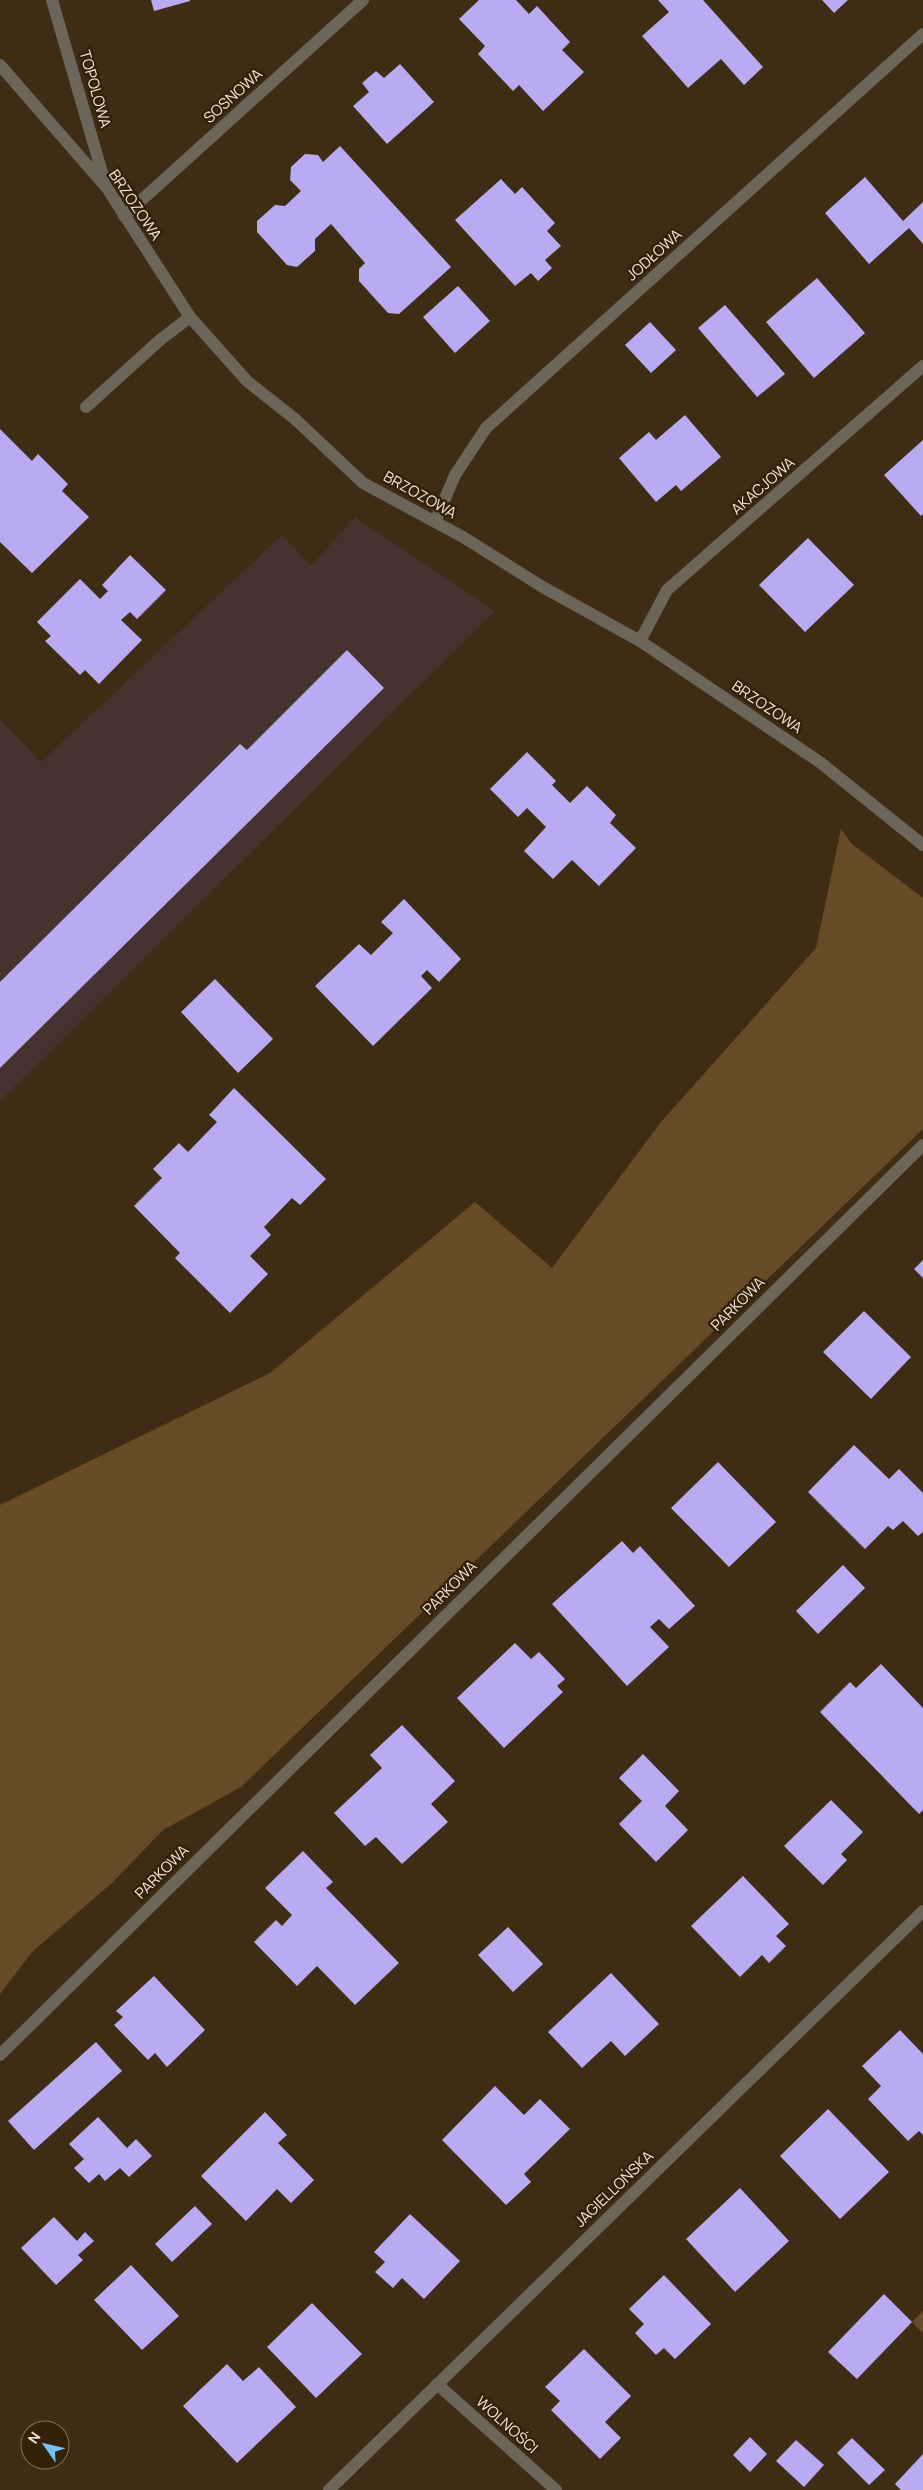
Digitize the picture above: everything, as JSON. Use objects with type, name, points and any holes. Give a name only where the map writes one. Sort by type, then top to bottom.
[{"type":"street","name":"TOPOLOWA","points":[[52,0],[107,188]]},
{"type":"street","name":"SOSNOWA","points":[[124,216],[363,0]]},
{"type":"street","name":"JODŁOWA","points":[[435,522],[455,475],[486,428],[923,34]]},
{"type":"street","name":"BRZOZOWA","points":[[0,65],[107,188],[190,317],[247,381],[295,420],[363,482],[435,522],[541,586],[640,641],[821,763],[923,845]]},
{"type":"street","points":[[86,407],[160,340],[190,317]]},
{"type":"street","name":"AKACJOWA","points":[[640,641],[667,590],[923,366]]},
{"type":"street","name":"PARKOWA","points":[[0,2055],[923,1145]]},
{"type":"street","name":"JAGIELLOŃSKA","points":[[330,2490],[923,1911]]},
{"type":"street","name":"WOLNOŚCI","points":[[437,2384],[556,2490]]},
{"type":"shaded area","points":[[355,517],[495,611],[0,1101],[0,719],[41,762],[282,535],[311,566]]},
{"type":"shaded area","points":[[841,829],[852,844],[923,898],[923,1129],[241,1787],[163,1830],[113,1882],[32,1952],[0,1994],[0,1505],[270,1373],[475,1202],[552,1268],[661,1122],[816,948]]},
{"type":"shaded area","points":[[923,2311],[923,2333],[912,2322]]},
{"type":"building","points":[[151,0],[190,0],[190,1],[154,11]]},
{"type":"building","points":[[479,0],[516,0],[529,14],[537,6],[570,42],[562,50],[584,72],[543,111],[519,85],[513,91],[478,54],[485,46],[459,19]]},
{"type":"building","points":[[658,0],[703,0],[763,67],[744,85],[721,59],[688,88],[642,36],[669,12]]},
{"type":"building","points":[[822,0],[848,0],[834,13]]},
{"type":"building","points":[[400,64],[434,102],[387,144],[353,106],[369,92],[362,83],[376,71],[384,78]]},
{"type":"building","points":[[340,146],[451,267],[399,314],[388,313],[359,281],[359,269],[365,263],[331,224],[315,239],[315,251],[297,267],[287,265],[257,232],[257,221],[275,205],[285,206],[301,191],[290,180],[291,167],[305,154],[318,155],[323,162]]},
{"type":"building","points":[[865,177],[903,221],[923,202],[923,244],[909,228],[869,264],[825,213]]},
{"type":"building","points":[[501,179],[515,194],[522,187],[555,223],[547,231],[561,246],[545,260],[552,268],[538,281],[531,273],[515,286],[455,220]]},
{"type":"building","points":[[817,278],[865,333],[814,378],[766,322]]},
{"type":"building","points":[[458,286],[490,321],[455,353],[423,317]]},
{"type":"building","points":[[725,305],[785,374],[757,397],[698,328]]},
{"type":"building","points":[[650,322],[676,350],[651,373],[625,345]]},
{"type":"building","points":[[685,415],[721,457],[681,491],[676,485],[656,502],[619,458],[649,432],[656,440]]},
{"type":"building","points":[[0,429],[32,461],[38,454],[68,484],[62,491],[89,517],[32,573],[0,542]]},
{"type":"building","points":[[923,440],[923,514],[921,516],[884,475]]},
{"type":"building","points":[[808,538],[854,585],[805,632],[759,585]]},
{"type":"building","points":[[130,555],[166,590],[137,619],[130,612],[121,620],[142,640],[99,684],[85,670],[80,675],[45,641],[51,636],[37,622],[80,579],[100,599],[108,591],[102,585]]},
{"type":"building","points":[[347,650],[384,688],[0,1068],[0,982],[240,744],[247,750]]},
{"type":"building","points":[[527,752],[556,781],[552,785],[570,803],[587,786],[616,815],[610,823],[636,848],[599,886],[572,860],[553,879],[524,851],[546,827],[527,808],[518,817],[490,789]]},
{"type":"building","points":[[404,899],[461,959],[439,982],[427,970],[421,976],[432,988],[373,1046],[315,986],[359,944],[371,955],[393,933],[381,922]]},
{"type":"building","points":[[215,979],[273,1039],[238,1073],[181,1012]]},
{"type":"building","points":[[234,1088],[326,1179],[300,1205],[292,1198],[264,1227],[271,1235],[250,1256],[268,1274],[230,1313],[175,1258],[180,1253],[134,1206],[162,1178],[153,1169],[179,1143],[188,1152],[217,1122],[209,1115]]},
{"type":"building","points":[[923,1260],[923,1278],[914,1269]]},
{"type":"building","points":[[864,1311],[911,1357],[871,1399],[823,1352]]},
{"type":"building","points":[[854,1445],[889,1479],[899,1469],[923,1493],[923,1532],[918,1536],[903,1521],[893,1530],[888,1526],[865,1549],[808,1492]]},
{"type":"building","points":[[718,1462],[776,1522],[729,1567],[671,1508]]},
{"type":"building","points":[[622,1541],[633,1553],[640,1546],[695,1606],[669,1629],[659,1619],[650,1627],[669,1647],[627,1686],[552,1604]]},
{"type":"building","points":[[843,1565],[865,1588],[818,1634],[796,1611]]},
{"type":"building","points":[[515,1643],[531,1659],[539,1652],[565,1679],[557,1686],[563,1692],[504,1748],[457,1698]]},
{"type":"building","points":[[881,1664],[923,1708],[923,1810],[919,1814],[820,1712],[850,1682],[856,1688]]},
{"type":"building","points":[[402,1725],[455,1781],[431,1804],[448,1822],[402,1864],[376,1837],[365,1846],[334,1813],[382,1768],[370,1755]]},
{"type":"building","points":[[643,1754],[679,1791],[665,1806],[688,1830],[656,1862],[619,1824],[642,1801],[619,1778]]},
{"type":"building","points":[[831,1800],[863,1832],[841,1854],[847,1860],[823,1885],[784,1846]]},
{"type":"building","points":[[303,1851],[333,1882],[326,1888],[399,1963],[355,2005],[317,1966],[297,1986],[254,1942],[276,1920],[282,1926],[292,1915],[265,1888]]},
{"type":"building","points":[[743,1876],[789,1924],[776,1936],[786,1946],[769,1963],[762,1955],[740,1977],[691,1926]]},
{"type":"building","points":[[508,1927],[543,1964],[513,1992],[478,1955]]},
{"type":"building","points":[[611,1973],[659,2024],[625,2056],[611,2041],[582,2068],[548,2032]]},
{"type":"building","points":[[154,1976],[205,2030],[167,2067],[155,2053],[148,2060],[114,2025],[123,2017],[116,2011]]},
{"type":"building","points":[[900,2030],[923,2054],[923,2135],[919,2131],[908,2141],[868,2099],[881,2086],[862,2066]]},
{"type":"building","points":[[96,2042],[122,2071],[34,2150],[8,2121]]},
{"type":"building","points":[[495,2086],[524,2115],[540,2099],[570,2129],[524,2174],[531,2182],[506,2205],[442,2140]]},
{"type":"building","points":[[828,2109],[889,2172],[840,2219],[780,2156]]},
{"type":"building","points":[[265,2112],[287,2135],[278,2143],[314,2180],[291,2203],[277,2189],[246,2221],[201,2176]]},
{"type":"building","points":[[98,2117],[127,2148],[136,2139],[152,2156],[129,2177],[120,2168],[105,2181],[99,2174],[89,2183],[74,2168],[84,2159],[69,2144]]},
{"type":"building","points":[[740,2188],[789,2241],[735,2292],[686,2239]]},
{"type":"building","points":[[195,2206],[212,2224],[172,2262],[155,2244]]},
{"type":"building","points":[[410,2214],[460,2261],[424,2299],[402,2278],[393,2288],[375,2272],[385,2262],[374,2252]]},
{"type":"building","points":[[54,2217],[77,2241],[85,2232],[94,2241],[78,2255],[83,2260],[56,2285],[21,2248]]},
{"type":"building","points":[[131,2265],[179,2316],[142,2350],[94,2300]]},
{"type":"building","points":[[664,2275],[711,2324],[675,2359],[664,2348],[656,2355],[635,2333],[644,2324],[629,2309]]},
{"type":"building","points":[[884,2294],[912,2322],[857,2379],[828,2352]]},
{"type":"building","points":[[312,2303],[362,2354],[316,2398],[267,2347]]},
{"type":"building","points":[[584,2349],[631,2396],[605,2422],[621,2438],[600,2459],[551,2410],[560,2401],[545,2387]]},
{"type":"building","points":[[227,2364],[243,2381],[259,2367],[296,2407],[237,2463],[183,2406]]},
{"type":"building","points":[[750,2437],[767,2454],[750,2472],[733,2455]]},
{"type":"building","points":[[852,2438],[885,2470],[869,2485],[837,2453]]},
{"type":"building","points":[[796,2440],[824,2465],[804,2487],[776,2461]]},
{"type":"building","points":[[923,2454],[923,2490],[901,2490],[895,2484]]}]
